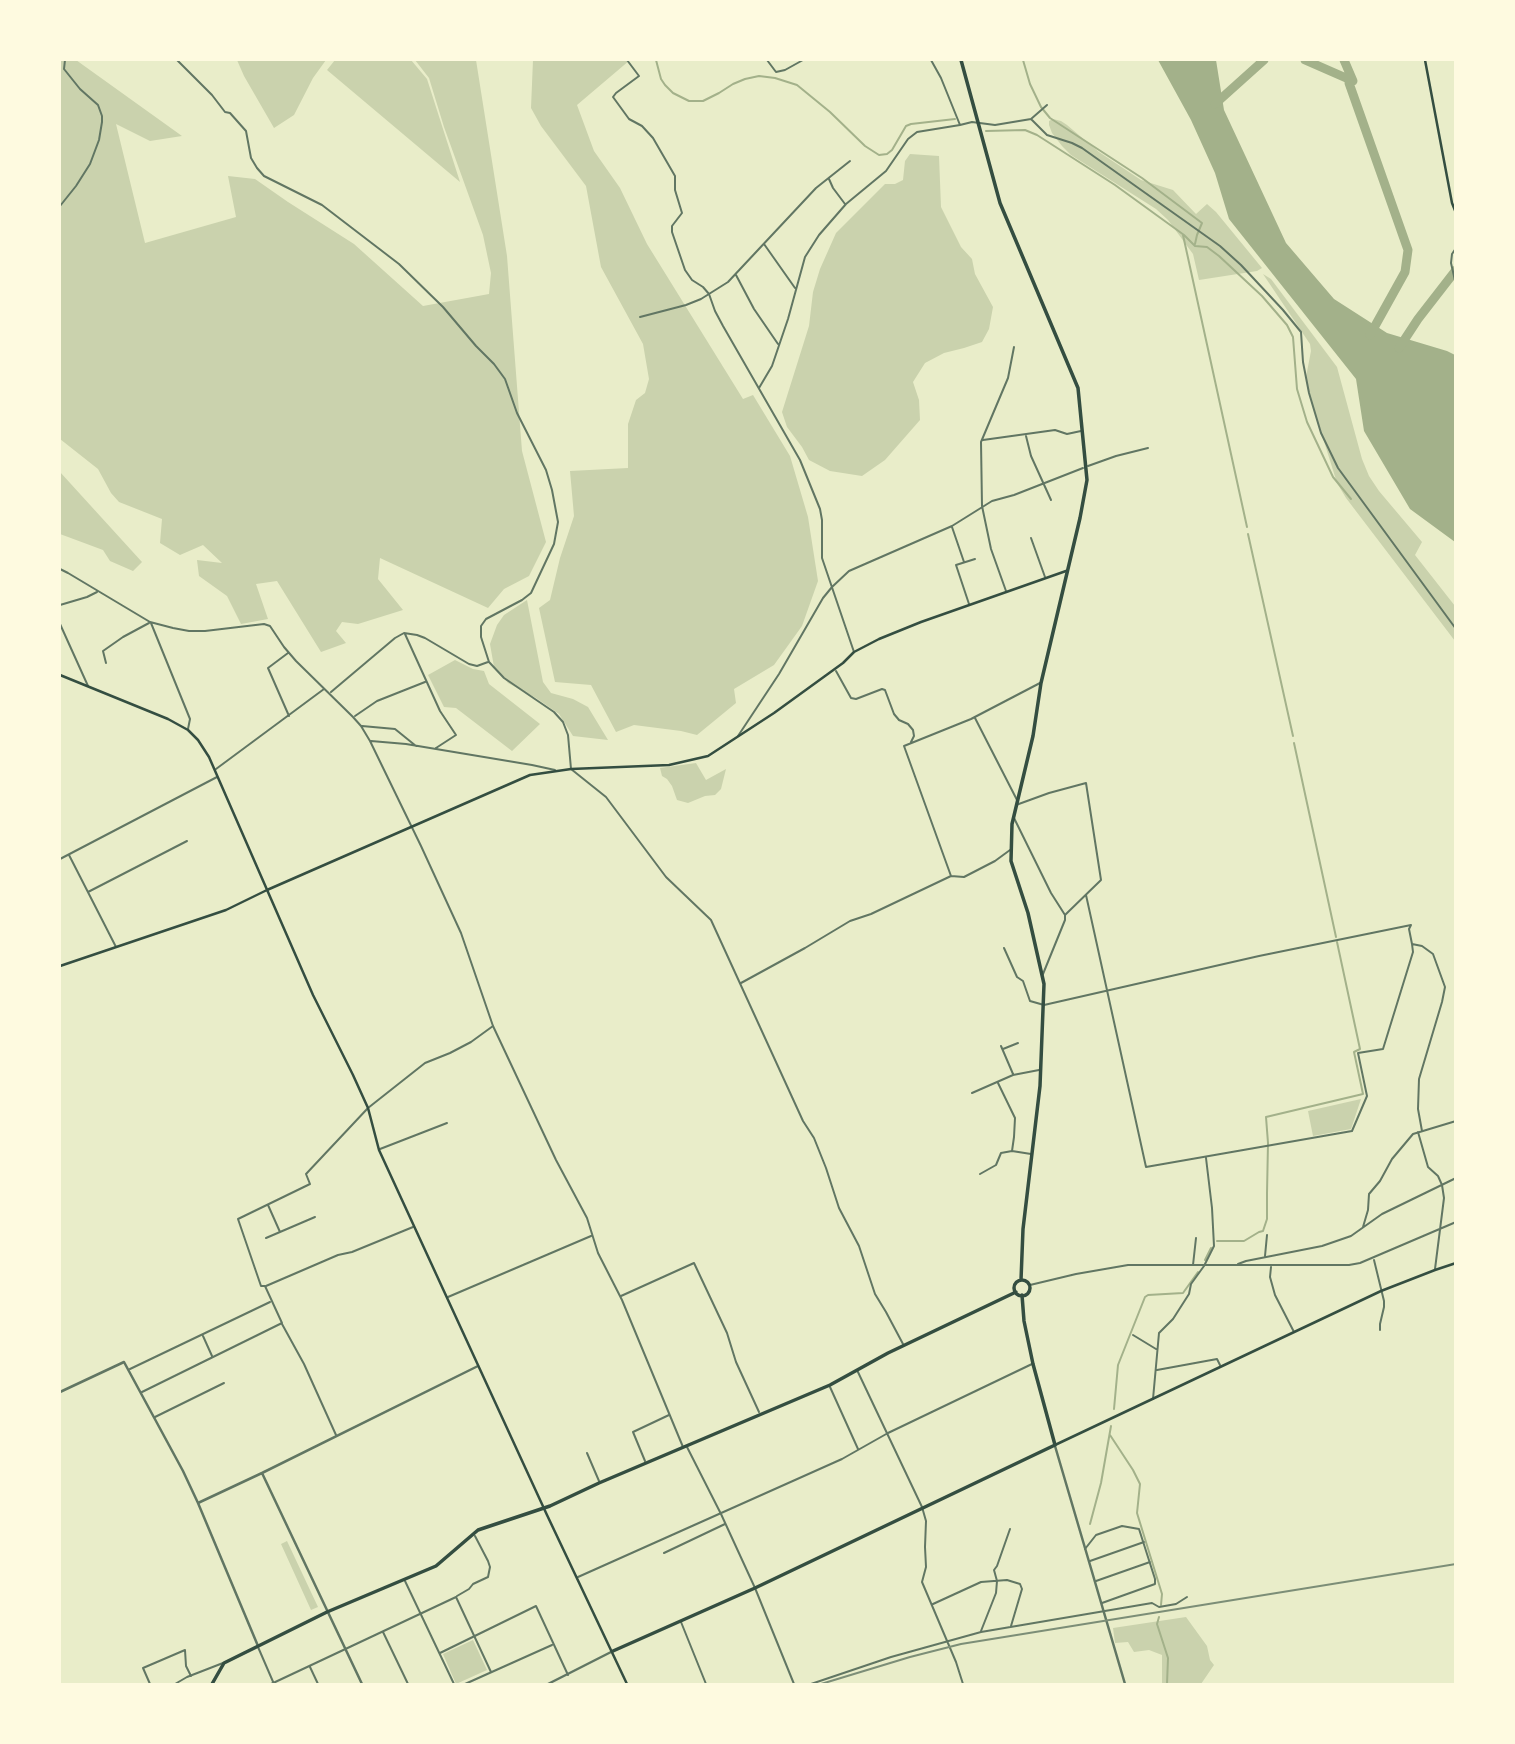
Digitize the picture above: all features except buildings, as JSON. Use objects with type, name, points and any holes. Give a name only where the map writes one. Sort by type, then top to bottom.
[{"type":"main road","points":[[961,60],[1000,203],[1078,388],[1087,480],[1012,824],[1011,860],[1028,913],[1044,984],[1041,1070],[1023,1229],[1021,1280],[1015,1285],[1016,1292],[1022,1296]]},
{"type":"main road","points":[[1424,60],[1455,212]]},
{"type":"main road","points":[[60,966],[226,910],[530,775],[571,769],[669,765],[708,756],[844,663],[854,652],[895,632],[1066,570]]},
{"type":"main road","points":[[60,675],[168,719],[188,730],[198,740],[216,769],[313,995],[354,1075],[368,1108],[379,1150],[627,1685]]},
{"type":"main road","points":[[613,1651],[754,1588],[1381,1291],[1455,1263]]},
{"type":"main road","points":[[1021,1280],[1030,1285],[1028,1292],[1022,1296]]},
{"type":"main road","points":[[212,1685],[224,1662],[327,1612],[436,1566],[478,1530],[544,1508],[830,1385],[904,1345],[1016,1292]]},
{"type":"main road","points":[[1022,1296],[1033,1364],[1055,1445]]},
{"type":"street","points":[[60,206],[90,164],[102,122],[98,105],[80,89],[64,69],[65,60]]},
{"type":"street","points":[[177,60],[246,131],[251,159],[264,176],[322,205],[398,264],[443,307],[505,379],[517,412],[546,470],[558,522],[554,544],[531,593],[486,619],[481,626],[481,637],[489,662],[504,678],[554,712],[563,722],[568,735],[571,769],[606,797],[666,877],[711,920],[803,1121],[814,1138],[827,1168],[839,1208],[859,1246],[875,1294],[904,1345]]},
{"type":"street","points":[[626,60],[639,76],[613,97],[629,120],[642,126],[653,138],[675,176],[676,194],[682,213],[672,226],[672,232],[688,275],[709,294],[715,311],[796,452],[816,498],[822,520],[822,558],[854,652]]},
{"type":"street","points":[[767,60],[776,72],[803,60]]},
{"type":"street","points":[[931,60],[960,124]]},
{"type":"street","points":[[759,389],[772,366],[805,257],[827,225],[846,204],[886,171],[908,139],[916,132],[972,122],[995,125],[1031,119],[1047,106]]},
{"type":"street","points":[[1031,119],[1047,135],[1082,148],[1220,246],[1301,331],[1308,393],[1321,433],[1338,468],[1455,629]]},
{"type":"street","points":[[640,317],[685,305],[709,294],[736,275],[816,188],[850,161]]},
{"type":"street","points":[[828,177],[846,204]]},
{"type":"street","points":[[764,243],[796,289]]},
{"type":"street","points":[[1455,248],[1451,263],[1455,285]]},
{"type":"street","points":[[736,275],[778,345]]},
{"type":"street","points":[[1006,592],[991,549],[982,506],[981,462],[982,440],[1008,378],[1014,347]]},
{"type":"street","points":[[982,440],[1055,430],[1067,434],[1082,431]]},
{"type":"street","points":[[1026,435],[1031,456],[1051,500]]},
{"type":"street","points":[[735,740],[779,674],[817,609],[832,587],[849,571],[952,526],[992,501],[1116,456],[1148,448]]},
{"type":"street","points":[[952,526],[964,562]]},
{"type":"street","points":[[1031,537],[1045,578]]},
{"type":"street","points":[[969,605],[956,565],[975,559]]},
{"type":"street","points":[[60,569],[150,622],[189,631],[222,631],[270,625],[289,652],[353,717],[370,741],[461,933],[493,1026],[587,1219],[598,1253],[620,1296],[670,1415],[726,1524],[794,1685]]},
{"type":"street","points":[[60,605],[98,591]]},
{"type":"street","points":[[106,663],[103,651],[150,622]]},
{"type":"street","points":[[150,622],[190,719],[188,730]]},
{"type":"street","points":[[60,624],[89,687]]},
{"type":"street","points":[[330,693],[404,633],[425,638],[473,666],[489,662]]},
{"type":"street","points":[[404,633],[440,711],[456,735],[434,749]]},
{"type":"street","points":[[289,652],[268,668],[289,716]]},
{"type":"street","points":[[835,669],[851,698],[856,699],[881,689],[885,690],[894,714],[913,730],[911,743]]},
{"type":"street","points":[[353,717],[377,701],[426,682]]},
{"type":"street","points":[[951,876],[904,746],[975,717],[1041,683]]},
{"type":"street","points":[[216,769],[324,689]]},
{"type":"street","points":[[975,717],[1017,800]]},
{"type":"street","points":[[360,726],[396,729],[416,746]]},
{"type":"street","points":[[370,741],[416,746],[559,771]]},
{"type":"street","points":[[60,859],[218,777]]},
{"type":"street","points":[[1016,806],[1086,783],[1101,880],[1065,915]]},
{"type":"street","points":[[1013,817],[1065,915],[1043,975]]},
{"type":"street","points":[[88,892],[187,841]]},
{"type":"street","points":[[740,983],[850,921],[951,876],[964,877],[1011,850]]},
{"type":"street","points":[[69,854],[116,947]]},
{"type":"street","points":[[1004,948],[1017,977],[1023,981],[1030,1001],[1044,1005],[1107,990],[1271,953],[1411,925],[1409,929],[1413,952],[1383,1049],[1358,1053],[1367,1096],[1352,1131],[1146,1167],[1107,990],[1086,895]]},
{"type":"street","points":[[1412,944],[1422,946],[1433,954],[1445,986],[1419,1079],[1420,1131],[1428,1167],[1438,1176],[1444,1198],[1435,1270]]},
{"type":"street","points":[[415,1227],[261,1286],[238,1219],[310,1184],[306,1174],[368,1108],[425,1063],[471,1042],[493,1026]]},
{"type":"street","points":[[1013,1075],[1002,1048],[1018,1043]]},
{"type":"street","points":[[972,1093],[1013,1075],[1041,1070]]},
{"type":"street","points":[[998,1082],[1015,1118],[1012,1151]]},
{"type":"street","points":[[1362,1228],[1368,1210],[1369,1194],[1413,1133],[1455,1121]]},
{"type":"street","points":[[379,1150],[447,1123]]},
{"type":"street","points":[[980,1174],[996,1165],[1001,1153],[1012,1151],[1032,1155]]},
{"type":"street","points":[[1153,1398],[1158,1333],[1173,1319],[1214,1246],[1206,1157]]},
{"type":"street","points":[[1236,1265],[1322,1246],[1351,1236],[1382,1214],[1455,1178]]},
{"type":"street","points":[[267,1204],[280,1232]]},
{"type":"street","points":[[266,1238],[315,1217]]},
{"type":"street","points":[[1030,1285],[1128,1265],[1349,1265],[1373,1258],[1455,1222]]},
{"type":"street","points":[[1265,1257],[1267,1235]]},
{"type":"street","points":[[446,1297],[592,1236]]},
{"type":"street","points":[[1193,1266],[1196,1238]]},
{"type":"street","points":[[1373,1258],[1384,1307],[1380,1330]]},
{"type":"street","points":[[620,1296],[694,1263],[727,1333],[736,1362],[760,1415]]},
{"type":"street","points":[[1271,1265],[1270,1277],[1275,1295],[1294,1332]]},
{"type":"street","points":[[265,1286],[336,1435]]},
{"type":"street","points":[[129,1369],[271,1301]]},
{"type":"street","points":[[141,1392],[282,1323]]},
{"type":"street","points":[[202,1334],[213,1357]]},
{"type":"street","points":[[1133,1335],[1157,1350]]},
{"type":"street","points":[[1156,1370],[1217,1359],[1220,1367]]},
{"type":"street","points":[[60,1392],[118,1364],[124,1363],[129,1369],[198,1503],[273,1684],[456,1597],[488,1577],[488,1561],[473,1534]]},
{"type":"street","points":[[577,1578],[774,1490],[1033,1364]]},
{"type":"street","points":[[198,1503],[478,1366]]},
{"type":"street","points":[[857,1370],[922,1507],[926,1521],[926,1567],[922,1582],[956,1662],[962,1685]]},
{"type":"street","points":[[154,1417],[224,1383]]},
{"type":"street","points":[[830,1385],[858,1450]]},
{"type":"street","points":[[647,1464],[632,1432],[670,1415]]},
{"type":"street","points":[[1055,1445],[1125,1685]]},
{"type":"street","points":[[587,1453],[599,1483]]},
{"type":"street","points":[[262,1473],[362,1685]]},
{"type":"street","points":[[664,1553],[726,1524]]},
{"type":"street","points":[[1086,1549],[1096,1535],[1122,1526],[1139,1529],[1156,1579],[1155,1584],[1101,1603]]},
{"type":"street","points":[[981,1632],[996,1593],[994,1570],[1010,1529]]},
{"type":"street","points":[[1089,1561],[1144,1542]]},
{"type":"street","points":[[1095,1582],[1150,1562]]},
{"type":"street","points":[[404,1580],[454,1685]]},
{"type":"street","points":[[932,1605],[981,1582],[1007,1580],[1020,1584],[1023,1589],[1010,1627]]},
{"type":"street","points":[[456,1597],[491,1672]]},
{"type":"street","points":[[811,1685],[891,1657],[981,1632],[1152,1603],[1159,1607],[1176,1604],[1187,1597]]},
{"type":"street","points":[[440,1653],[536,1606],[568,1675]]},
{"type":"street","points":[[681,1621],[706,1685]]},
{"type":"street","points":[[383,1631],[408,1685]]},
{"type":"street","points":[[465,1685],[552,1645]]},
{"type":"street","points":[[150,1685],[143,1668],[185,1650],[186,1666],[191,1676]]},
{"type":"street","points":[[548,1685],[613,1651]]},
{"type":"street","points":[[175,1685],[224,1662]]},
{"type":"street","points":[[310,1666],[318,1685]]},
{"type":"shaded area","points":[[76,60],[182,136],[150,141],[116,124],[145,243],[236,217],[228,176],[255,179],[354,244],[423,306],[489,294],[491,273],[483,235],[429,78],[415,60],[476,60],[507,256],[522,451],[546,542],[529,576],[504,589],[488,608],[380,558],[378,579],[403,610],[358,624],[342,622],[336,631],[346,643],[321,652],[277,581],[256,584],[268,619],[241,624],[227,596],[199,576],[197,560],[222,563],[203,545],[180,555],[160,543],[162,519],[119,502],[98,469],[60,439],[60,61]]},
{"type":"shaded area","points":[[237,60],[326,60],[313,78],[294,115],[274,128]]},
{"type":"shaded area","points":[[335,60],[411,60],[427,79],[460,182],[327,70]]},
{"type":"shaded area","points":[[533,60],[630,60],[577,105],[594,151],[620,188],[647,244],[743,399],[753,395],[790,456],[808,517],[818,581],[802,626],[774,665],[734,689],[736,703],[697,735],[634,725],[616,732],[591,685],[555,682],[539,608],[550,600],[574,516],[570,471],[628,468],[628,424],[636,400],[645,393],[649,379],[643,344],[601,267],[586,186],[541,126],[531,108]]},
{"type":"shaded area","points":[[1158,60],[1216,60],[1224,110],[1286,243],[1334,299],[1387,333],[1455,355],[1455,542],[1410,509],[1364,431],[1356,379],[1229,219],[1215,173],[1191,120]]},
{"type":"shaded area","points":[[1053,119],[1067,125],[1099,152],[1141,180],[1173,190],[1196,214],[1207,204],[1262,268],[1199,280],[1193,254],[1168,220],[1156,209],[1071,155],[1052,133],[1049,121]]},
{"type":"shaded area","points":[[910,154],[939,156],[941,207],[961,247],[972,259],[975,274],[993,307],[989,329],[982,342],[944,353],[925,363],[913,382],[919,400],[920,420],[885,460],[862,476],[830,471],[809,460],[787,427],[782,412],[809,326],[813,292],[836,233],[885,184],[895,184],[903,180],[905,161]]},
{"type":"shaded area","points":[[1263,274],[1271,279],[1337,367],[1369,476],[1422,542],[1415,555],[1455,606],[1455,641],[1337,483],[1308,390],[1306,377],[1310,344]]},
{"type":"shaded area","points":[[60,472],[142,562],[133,571],[110,561],[103,550],[60,534]]},
{"type":"shaded area","points":[[527,600],[543,682],[551,693],[573,699],[588,707],[608,740],[573,736],[559,714],[508,683],[494,667],[490,644],[497,625],[504,615]]},
{"type":"shaded area","points":[[455,660],[484,671],[489,684],[540,724],[512,751],[456,708],[444,707],[428,675]]},
{"type":"shaded area","points":[[696,763],[706,780],[726,769],[721,789],[715,795],[688,803],[677,800],[672,786],[662,776],[660,768]]},
{"type":"shaded area","points":[[1361,1099],[1351,1129],[1313,1136],[1308,1111]]},
{"type":"shaded area","points":[[287,1541],[318,1607],[311,1610],[281,1544]]},
{"type":"shaded area","points":[[1186,1617],[1207,1646],[1214,1665],[1201,1684],[1162,1684],[1162,1655],[1149,1650],[1134,1652],[1128,1642],[1115,1643],[1113,1628]]},
{"type":"shaded area","points":[[473,1640],[487,1670],[456,1684],[443,1654]]},
{"type":"waterway","points":[[656,60],[665,85],[673,93],[689,101],[703,101],[733,84],[759,76],[797,85],[865,146],[879,155],[892,150],[906,126],[955,119]]},
{"type":"waterway","points":[[1023,60],[1030,84],[1041,107],[1050,118],[1142,178],[1202,223],[1195,244]]},
{"type":"waterway","points":[[1215,104],[1264,60]]},
{"type":"waterway","points":[[1305,60],[1353,81],[1344,60]]},
{"type":"waterway","points":[[1349,83],[1408,250],[1405,272],[1370,335]]},
{"type":"waterway","points":[[986,131],[1025,130],[1037,135],[1115,185],[1195,246],[1207,247],[1262,296],[1287,325],[1293,337],[1297,389],[1307,422],[1333,477],[1351,499]]},
{"type":"waterway","points":[[1183,235],[1247,527]]},
{"type":"waterway","points":[[1399,348],[1456,270]]},
{"type":"waterway","points":[[1248,534],[1293,736]]},
{"type":"waterway","points":[[1294,743],[1336,937]]},
{"type":"waterway","points":[[1217,1241],[1244,1241],[1263,1231],[1267,1219],[1266,1117],[1363,1094],[1354,1052],[1360,1049],[1337,942]]},
{"type":"waterway","points":[[1205,1260],[1211,1248]]},
{"type":"waterway","points":[[1114,1409],[1118,1365],[1145,1297],[1183,1293],[1198,1272]]},
{"type":"waterway","points":[[1090,1524],[1101,1483],[1111,1426]]},
{"type":"waterway","points":[[1110,1435],[1140,1484],[1137,1513],[1162,1594],[1161,1605]]},
{"type":"waterway","points":[[1159,1617],[1157,1624],[1168,1658],[1167,1684]]},
{"type":"railway","points":[[821,1684],[961,1644],[1456,1564]]}]
